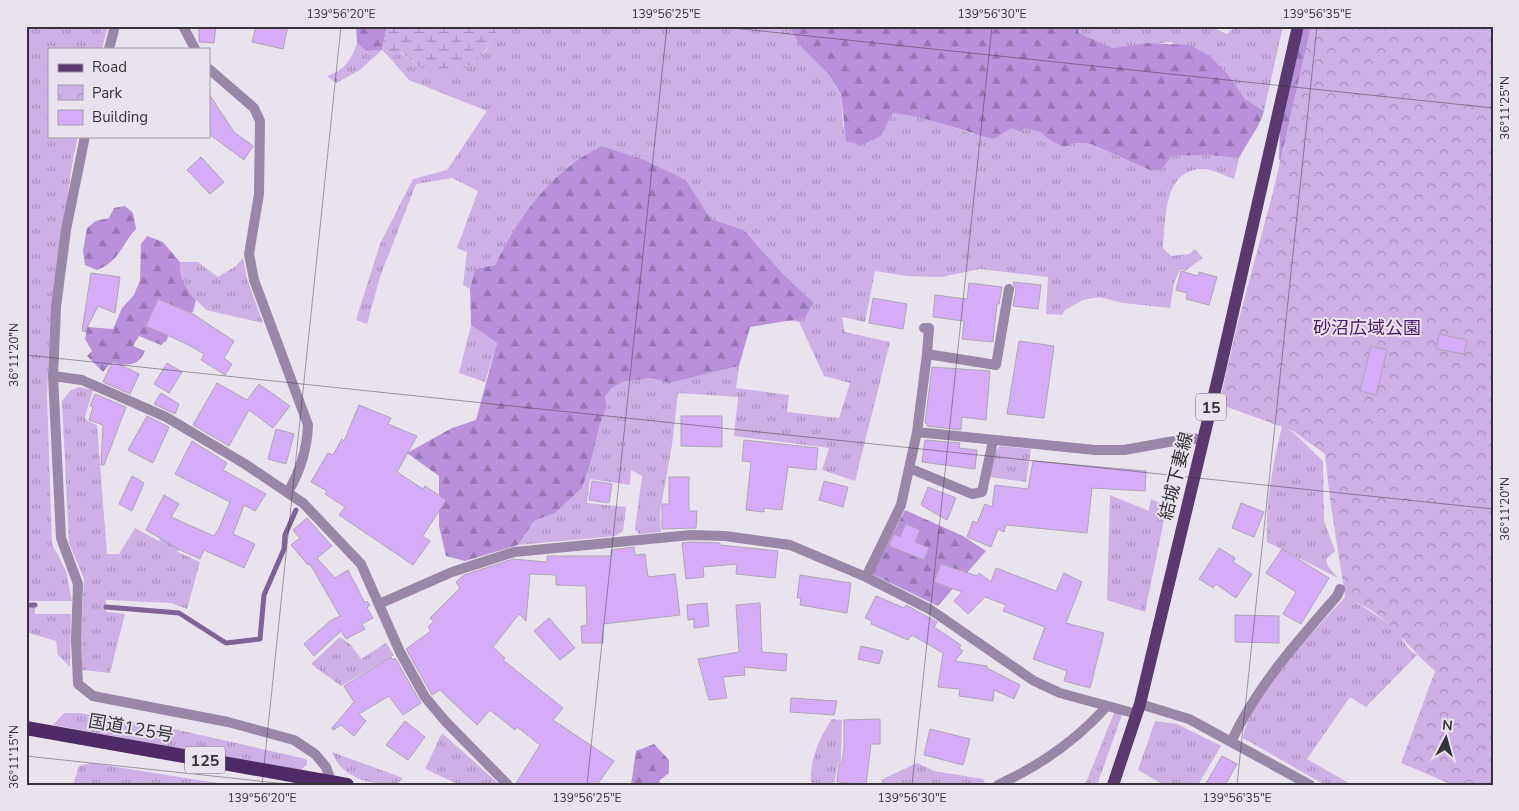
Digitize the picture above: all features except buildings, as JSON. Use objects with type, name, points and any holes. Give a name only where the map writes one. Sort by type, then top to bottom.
[{"type":"highway","name":"国道125号","points":[[26,728],[347,785]]},
{"type":"main road","name":"結城下妻線","points":[[1113,785],[1138,709],[1203,440],[1298,26]]},
{"type":"street","points":[[109,48],[114,26]]},
{"type":"street","points":[[183,26],[194,48]]},
{"type":"street","points":[[210,71],[254,108],[260,121],[259,194],[249,254],[254,280],[308,425],[307,444],[298,474],[288,492]]},
{"type":"street","points":[[85,138],[66,230],[56,307],[53,376],[61,538],[78,584],[76,640],[78,684],[93,696],[228,722],[294,740],[315,754],[326,766],[330,782]]},
{"type":"street","points":[[927,354],[996,365],[1009,289]]},
{"type":"street","points":[[866,577],[901,505],[917,432],[929,328],[924,328]]},
{"type":"street","points":[[53,376],[82,380],[166,417],[288,492],[332,532],[361,564],[400,652],[425,697],[446,722],[508,785]]},
{"type":"street","points":[[917,432],[1071,449],[1124,450],[1191,438],[1203,440]]},
{"type":"street","points":[[909,468],[972,494],[982,492],[993,441]]},
{"type":"street","points":[[379,604],[452,572],[514,552],[691,535],[725,536],[790,546],[866,577],[931,610],[1028,678],[1060,694],[1106,706],[1138,709],[1189,719],[1310,785]]},
{"type":"street","points":[[1231,742],[1243,717],[1265,681],[1337,596],[1340,588]]},
{"type":"street","points":[[998,785],[1054,754],[1080,735],[1106,706]]},
{"type":"green space","points":[[26,26],[108,26],[102,48],[48,48],[48,138],[78,138],[72,165],[50,327],[47,395],[52,544],[66,571],[72,601],[26,601]]},
{"type":"green space","points":[[356,26],[387,26],[382,50],[366,51],[357,43]]},
{"type":"green space","points":[[387,26],[500,26],[488,46],[474,62],[460,70],[436,74],[418,66],[401,52],[390,58],[382,50]]},
{"type":"green space","points":[[500,26],[788,26],[802,48],[831,77],[841,96],[843,126],[881,136],[893,113],[919,115],[972,134],[1011,128],[1020,132],[1024,127],[1040,132],[1051,141],[1064,147],[1076,143],[1091,144],[1152,171],[1162,169],[1172,156],[1209,155],[1239,158],[1234,179],[1204,169],[1191,171],[1181,177],[1174,186],[1166,210],[1163,248],[1171,256],[1189,254],[1195,249],[1203,258],[1185,271],[1180,270],[1174,283],[1170,308],[1123,303],[1099,297],[1083,300],[1065,310],[1062,315],[1046,314],[1048,277],[980,269],[941,277],[907,276],[875,271],[865,322],[842,317],[845,332],[890,342],[855,481],[822,470],[829,448],[734,436],[738,397],[678,393],[672,445],[660,512],[661,532],[639,534],[635,529],[642,476],[631,470],[630,485],[590,479],[587,503],[626,507],[623,531],[615,536],[518,545],[534,521],[555,513],[582,488],[607,406],[605,397],[612,388],[623,382],[650,378],[670,383],[739,366],[736,388],[789,395],[787,412],[839,418],[850,383],[824,376],[799,322],[784,320],[805,318],[814,303],[782,273],[744,230],[711,219],[686,180],[601,146],[567,168],[538,197],[515,229],[495,265],[475,269],[470,289],[463,285],[467,252],[457,248],[478,191],[452,178],[416,184],[380,277],[367,324],[356,320],[380,244],[413,179],[447,170],[487,111],[409,80],[390,58],[400,52],[418,66],[458,71],[486,51]]},
{"type":"green space","points":[[788,26],[1078,26],[1079,33],[1113,48],[1148,43],[1190,45],[1210,56],[1230,77],[1245,99],[1264,111],[1239,158],[1209,155],[1172,156],[1162,169],[1152,171],[1091,144],[1076,143],[1064,147],[1051,141],[1040,132],[1024,128],[1020,132],[1011,128],[994,139],[931,120],[893,113],[881,136],[861,145],[846,141],[841,95],[831,77],[802,48]]},
{"type":"green space","points":[[1078,26],[1195,26],[1212,27],[1227,34],[1236,26],[1283,26],[1264,111],[1245,99],[1230,77],[1171,42],[1113,48],[1079,33]]},
{"type":"green space","points":[[1304,26],[1324,26],[1289,171],[1279,159],[1280,129]]},
{"type":"green space","name":"砂沼広域公園","points":[[1311,26],[1493,26],[1493,785],[1453,785],[1401,763],[1435,671],[1379,616],[1345,597],[1325,454],[1293,431],[1219,404],[1236,330],[1273,192]]},
{"type":"green space","points":[[357,43],[366,51],[382,50],[360,70],[336,83],[327,76],[338,71],[346,64]]},
{"type":"green space","points":[[601,146],[644,160],[686,180],[711,219],[744,230],[782,273],[814,303],[805,318],[750,327],[739,366],[670,383],[650,378],[623,382],[612,388],[605,397],[607,406],[582,488],[555,513],[534,521],[518,545],[465,561],[446,556],[439,526],[439,476],[407,453],[452,428],[476,420],[497,343],[471,325],[470,289],[475,269],[495,265],[515,229],[538,197],[567,168]]},
{"type":"green space","points":[[125,206],[133,213],[136,229],[115,258],[104,267],[97,270],[85,265],[83,251],[87,228],[96,221],[109,218],[114,208]]},
{"type":"green space","points":[[147,236],[163,242],[180,262],[183,283],[196,300],[193,312],[180,315],[167,340],[161,345],[139,336],[133,346],[145,351],[138,361],[130,364],[109,365],[103,372],[87,356],[92,351],[85,339],[87,327],[113,329],[122,308],[134,295],[140,280],[141,244]]},
{"type":"green space","points":[[243,258],[247,279],[263,323],[206,310],[184,287],[179,272],[180,262],[198,262],[218,277],[236,266]]},
{"type":"green space","points":[[471,325],[497,343],[485,382],[459,373]]},
{"type":"green space","points":[[79,387],[93,390],[85,417],[86,420],[97,425],[107,554],[119,554],[135,528],[159,541],[162,536],[180,546],[178,552],[200,562],[187,609],[171,603],[106,600],[106,612],[125,614],[110,673],[82,670],[81,633],[84,579],[69,543],[62,401],[71,390]]},
{"type":"green space","points":[[1282,426],[1298,437],[1323,461],[1324,521],[1335,551],[1326,559],[1328,566],[1338,578],[1267,542],[1268,498]]},
{"type":"green space","points":[[1000,446],[1031,449],[1026,482],[990,477],[994,452]]},
{"type":"green space","points":[[1110,495],[1149,511],[1151,499],[1167,506],[1145,612],[1107,600]]},
{"type":"green space","points":[[905,510],[963,536],[986,551],[938,606],[872,574]]},
{"type":"green space","points":[[1345,597],[1385,622],[1397,632],[1417,655],[1366,707],[1350,697],[1307,759],[1352,785],[1325,785],[1243,738],[1248,721],[1257,703],[1270,684],[1302,644]]},
{"type":"green space","points":[[26,605],[35,605],[35,614],[71,614],[70,667],[58,655],[56,641],[26,632]]},
{"type":"green space","points":[[340,637],[351,645],[361,659],[386,643],[394,655],[341,686],[311,664]]},
{"type":"green space","points":[[1123,712],[1097,785],[1085,785],[1114,713]]},
{"type":"green space","points":[[64,713],[79,713],[165,727],[302,758],[307,760],[307,765],[300,770],[53,725]]},
{"type":"green space","points":[[832,719],[842,720],[841,763],[838,763],[834,785],[815,785],[811,782],[814,757],[819,741]]},
{"type":"green space","points":[[1155,721],[1177,724],[1221,746],[1198,785],[1164,785],[1138,770]]},
{"type":"green space","points":[[442,733],[500,785],[460,785],[425,769]]},
{"type":"green space","points":[[654,744],[669,760],[669,773],[659,781],[662,785],[631,785],[636,751]]},
{"type":"green space","points":[[332,752],[403,778],[397,784],[368,782],[342,768]]},
{"type":"green space","points":[[91,763],[230,785],[73,785],[79,766]]},
{"type":"green space","points":[[917,763],[934,771],[983,779],[986,785],[882,785],[881,780]]},
{"type":"waterway","points":[[106,607],[179,613],[226,643],[260,639],[264,595],[284,549],[285,535],[296,510]]},
{"type":"waterway","points":[[26,605],[35,605]]}]
